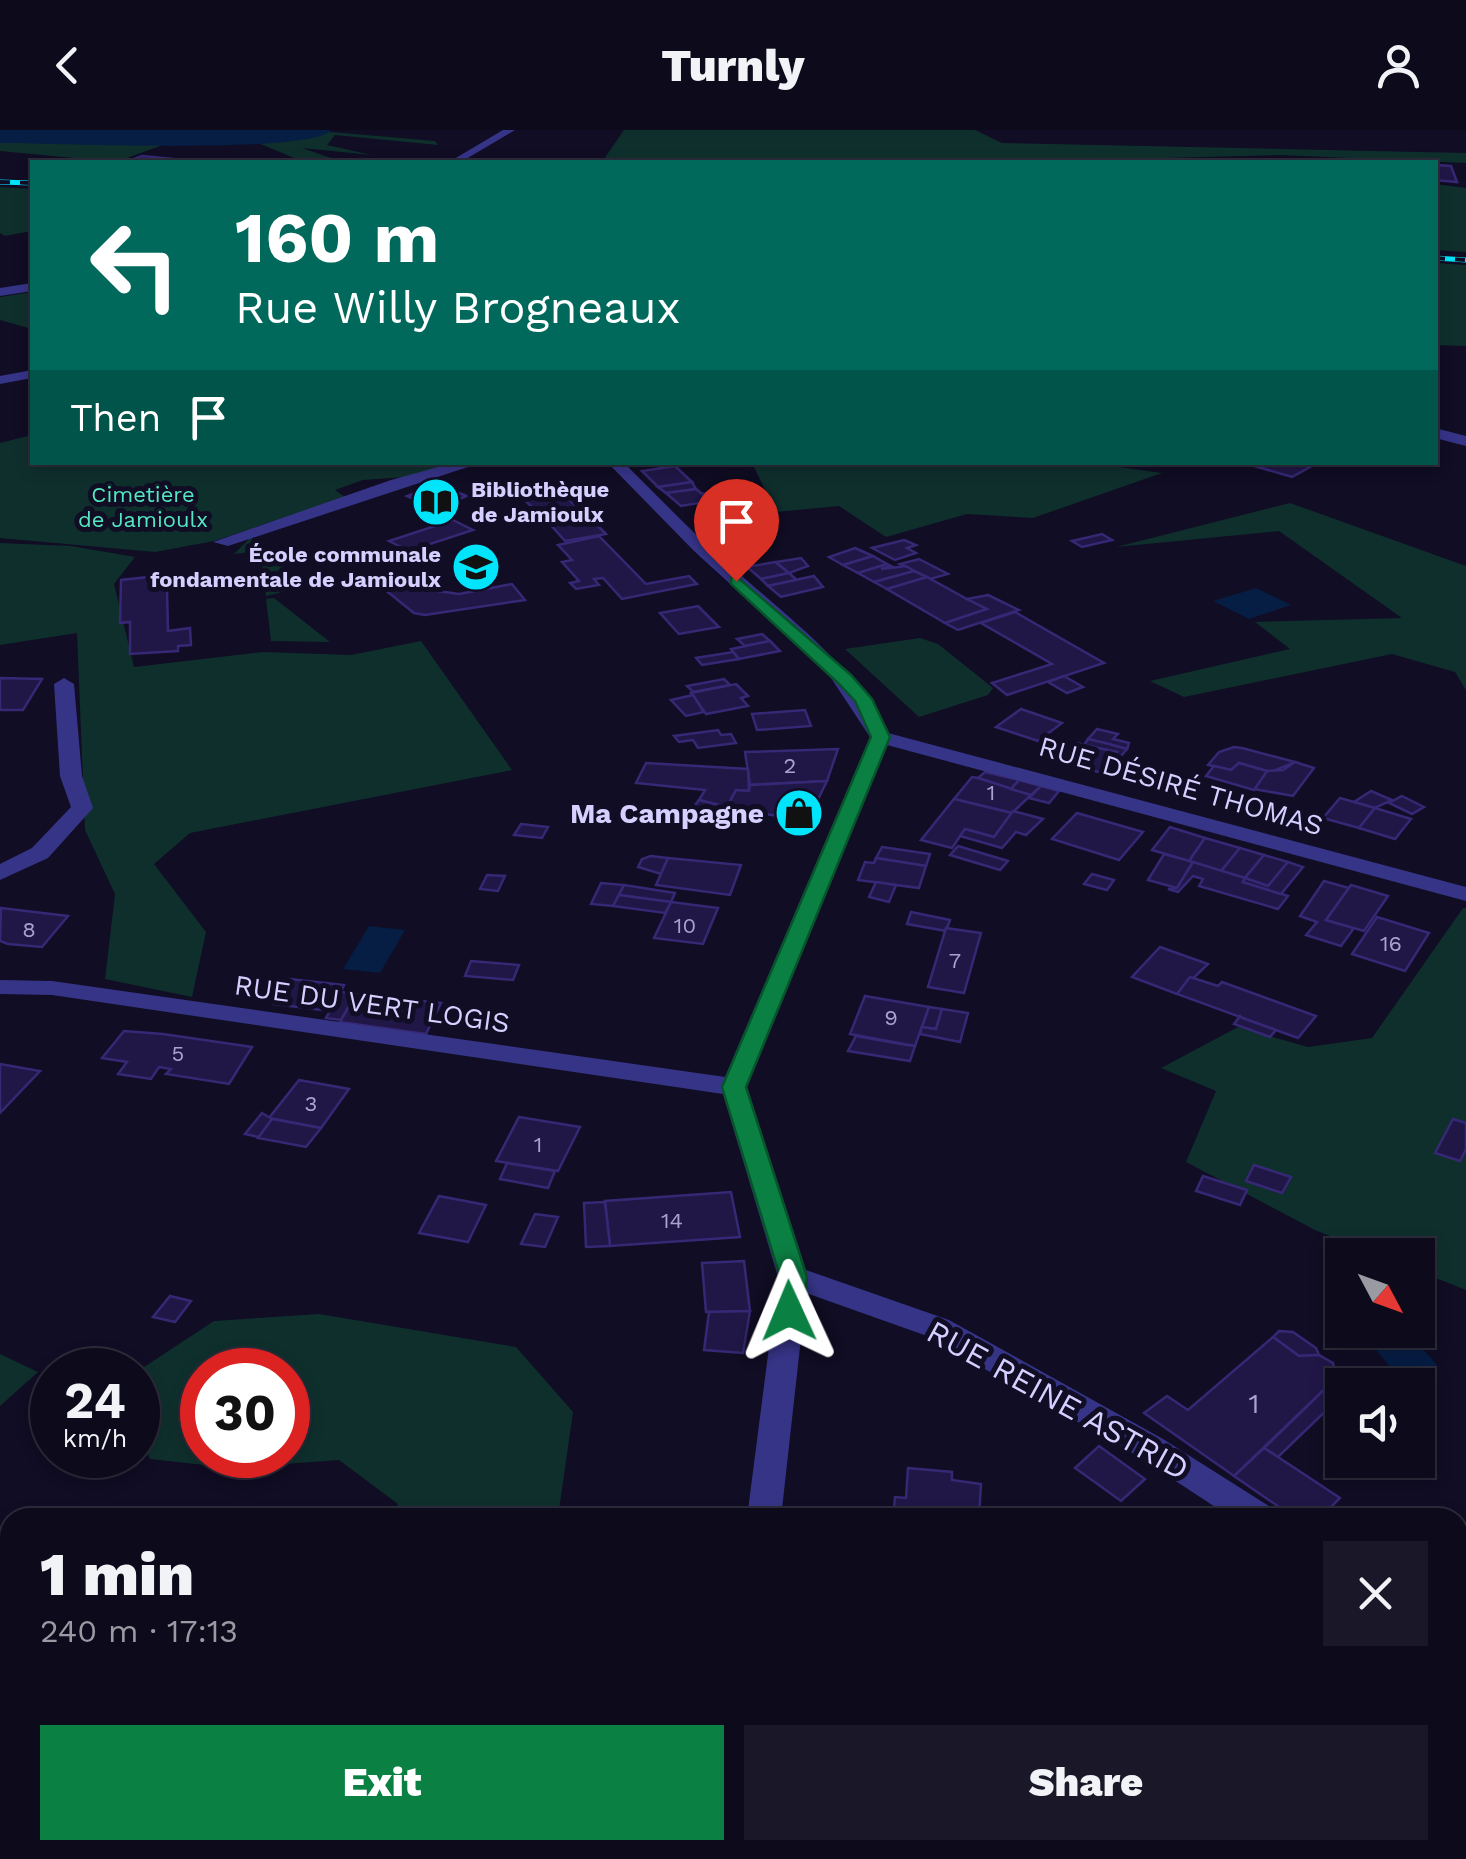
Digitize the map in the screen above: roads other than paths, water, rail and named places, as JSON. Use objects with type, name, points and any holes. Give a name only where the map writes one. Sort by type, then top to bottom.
[{"type":"street","points":[[458,160],[510,130]]},
{"type":"street","points":[[0,292],[30,286]]},
{"type":"street","points":[[0,380],[30,374]]},
{"type":"street","points":[[1438,434],[1466,441]]},
{"type":"street","points":[[222,542],[396,483],[465,465]]},
{"type":"street","points":[[617,465],[729,575],[826,659],[863,699],[880,737],[734,1087],[793,1277],[765,1508]]},
{"type":"street","points":[[0,873],[40,853],[82,808],[71,776],[64,684]]},
{"type":"street","name":"RUE DÉSIRÉ THOMAS","points":[[880,737],[1466,894]]},
{"type":"street","name":"RUE DU VERT LOGIS","points":[[0,987],[52,988],[734,1087]]},
{"type":"street","name":"RUE REINE ASTRID","points":[[793,1277],[938,1328],[1151,1448],[1244,1508]]},
{"type":"water","points":[[1256,588],[1291,605],[1249,619],[1213,601]]},
{"type":"water","points":[[369,926],[405,930],[380,973],[343,969]]},
{"type":"water","points":[[1374,1348],[1422,1348],[1437,1365],[1428,1368],[1391,1368]]},
{"type":"waterway","points":[[0,134],[177,134],[235,139],[316,130]]},
{"type":"railway","points":[[0,182],[30,183]]},
{"type":"railway","points":[[1438,258],[1466,260]]},
{"type":"place","name":"Bibliothèque de Jamioulx","points":[[436,502]]},
{"type":"place","name":"École communale fondamentale de Jamioulx","points":[[476,567]]},
{"type":"place","name":"Ma Campagne","points":[[799,813]]},
{"type":"park label","name":"Cimetière de Jamioulx","points":[[143,506]]}]
